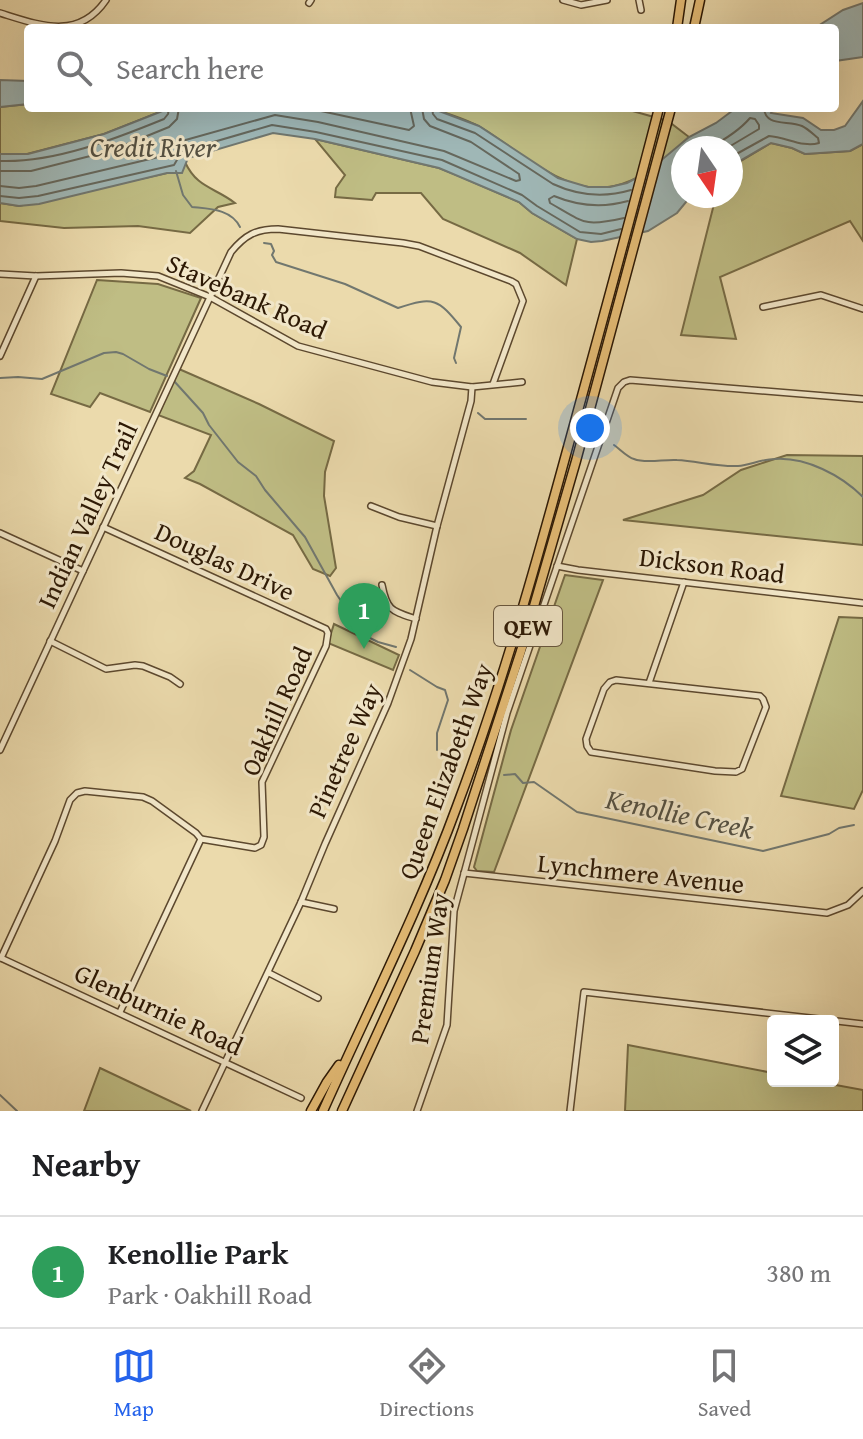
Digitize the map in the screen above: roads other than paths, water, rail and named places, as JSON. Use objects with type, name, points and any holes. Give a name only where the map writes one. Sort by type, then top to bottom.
[{"type":"highway","points":[[678,24],[681,0]]},
{"type":"highway","points":[[695,24],[700,0]]},
{"type":"highway","name":"Queen Elizabeth Way","points":[[342,1111],[445,880],[521,651],[616,293],[658,112]]},
{"type":"highway","name":"Queen Elizabeth Way","points":[[323,1111],[433,868],[467,777],[523,610],[670,112]]},
{"type":"highway","points":[[311,1111],[349,1052]]},
{"type":"street","points":[[73,24],[94,15],[106,0]]},
{"type":"street","points":[[563,0],[581,5],[607,0]]},
{"type":"street","points":[[639,0],[641,10]]},
{"type":"street","points":[[0,13],[37,24]]},
{"type":"street","name":"Indian Valley Trail","points":[[0,750],[231,252],[246,236],[278,229],[389,240],[419,246],[516,284],[523,301],[493,384]]},
{"type":"street","name":"Stavebank Road","points":[[0,274],[143,274],[170,280],[210,297],[298,346],[432,382],[472,387],[522,382]]},
{"type":"street","points":[[0,356],[36,276]]},
{"type":"street","points":[[763,307],[821,295],[863,309]]},
{"type":"street","name":"Premium Way","points":[[417,1111],[447,1025],[452,926],[510,702],[621,384],[630,380],[863,399]]},
{"type":"street","name":"Pinetree Way","points":[[202,1111],[269,973],[388,703],[411,639],[472,387]]},
{"type":"street","points":[[371,506],[399,517],[437,526]]},
{"type":"street","name":"Douglas Drive","points":[[103,527],[326,629],[328,633]]},
{"type":"street","points":[[0,533],[83,571]]},
{"type":"street","name":"Dickson Road","points":[[557,566],[863,603]]},
{"type":"street","points":[[649,683],[684,582]]},
{"type":"street","points":[[382,585],[388,606],[397,613],[416,619]]},
{"type":"street","name":"Oakhill Road","points":[[201,839],[255,848],[261,845],[264,837],[262,782],[326,646],[328,633]]},
{"type":"street","points":[[50,641],[106,669],[143,666],[180,684]]},
{"type":"street","points":[[616,680],[649,683],[760,696],[766,707],[742,769],[736,772],[715,771],[591,752],[586,739],[606,686],[616,680]]},
{"type":"street","points":[[0,958],[55,841],[70,800],[77,793],[85,791],[143,797],[201,839],[120,1012]]},
{"type":"street","name":"Lynchmere Avenue","points":[[464,873],[827,913],[842,909],[863,891]]},
{"type":"street","points":[[301,902],[334,909]]},
{"type":"street","name":"Glenburnie Road","points":[[0,958],[301,1098]]},
{"type":"street","points":[[269,973],[318,998]]},
{"type":"street","points":[[570,1111],[584,992],[863,1024]]},
{"type":"water","points":[[863,3],[863,57],[839,60],[839,24],[821,24],[843,10]]},
{"type":"water","name":"Credit River","points":[[0,80],[24,81],[24,104],[0,107]]},
{"type":"water","name":"Credit River","points":[[863,101],[863,144],[850,151],[805,154],[771,143],[743,159],[743,136],[691,136],[731,112],[771,112],[803,118],[821,130],[845,126]]},
{"type":"water","name":"Credit River","points":[[160,112],[442,112],[479,126],[558,178],[588,187],[627,183],[646,173],[671,152],[671,208],[681,208],[648,231],[591,242],[577,239],[519,202],[439,168],[315,139],[273,133],[188,158],[182,173],[167,173],[39,204],[19,206],[0,203],[0,154],[28,154],[104,134]]},
{"type":"waterway","points":[[176,171],[183,195],[192,207],[226,213],[240,227]]},
{"type":"waterway","points":[[264,243],[271,244],[276,262],[345,284],[398,308],[434,302],[461,327],[454,358],[456,363]]},
{"type":"waterway","name":"Kenollie Creek","points":[[0,378],[42,379],[104,353],[116,352],[167,376]]},
{"type":"waterway","name":"Kenollie Creek","points":[[174,381],[203,413],[238,462],[256,476],[305,537],[360,633],[396,647]]},
{"type":"waterway","points":[[478,413],[485,419],[526,419]]},
{"type":"waterway","points":[[614,445],[631,458],[644,461],[677,460],[730,466],[770,459],[799,461],[834,475],[863,497]]},
{"type":"waterway","name":"Kenollie Creek","points":[[410,670],[445,690],[448,700],[437,733],[437,750]]},
{"type":"waterway","name":"Kenollie Creek","points":[[504,775],[515,774],[523,783],[534,782],[577,812],[763,851],[854,825]]},
{"type":"waterway","points":[[0,1095],[17,1111]]},
{"type":"place","name":"Kenollie Park","points":[[364,649]]}]
